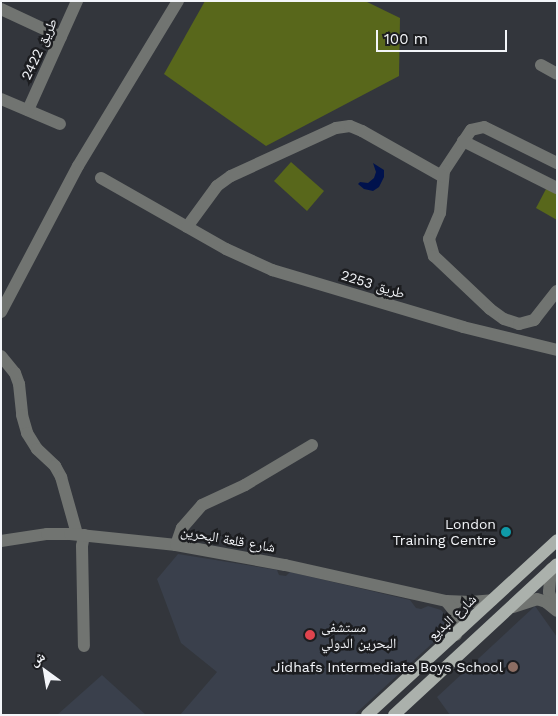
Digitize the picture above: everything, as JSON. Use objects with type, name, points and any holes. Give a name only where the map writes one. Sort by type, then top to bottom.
[{"type":"main road","name":"شارع البديع","points":[[367,715],[557,540]]},
{"type":"main road","points":[[394,715],[554,567]]},
{"type":"street","name":"طريق 2422","points":[[28,110],[77,1]]},
{"type":"street","points":[[1,312],[78,166],[178,1]]},
{"type":"street","points":[[1,9],[62,37]]},
{"type":"street","points":[[540,65],[557,74]]},
{"type":"street","points":[[1,99],[60,124]]},
{"type":"street","points":[[187,227],[217,186],[231,176],[336,128],[350,126],[362,131],[442,176]]},
{"type":"street","points":[[556,295],[534,320],[519,324],[504,319],[490,309],[431,251],[429,239],[442,206],[442,176],[471,130],[484,127],[557,163]]},
{"type":"street","points":[[463,141],[557,188]]},
{"type":"street","name":"طريق 2253","points":[[101,178],[226,249],[272,270],[463,327],[557,350]]},
{"type":"street","points":[[516,340],[519,324]]},
{"type":"street","points":[[1,356],[14,373],[19,384],[22,415],[27,433],[37,449],[55,466],[61,477],[80,535],[82,546],[84,646]]},
{"type":"street","points":[[176,545],[182,528],[202,505],[245,485],[312,444]]},
{"type":"street","name":"شارع قلعة البحرين","points":[[1,541],[47,534],[80,535],[176,545],[285,565],[446,601],[471,602],[492,600]]},
{"type":"street","points":[[554,567],[549,592],[555,609]]},
{"type":"street","points":[[510,608],[519,603],[537,599],[555,609]]},
{"type":"street","points":[[446,601],[454,609],[458,619],[456,634]]},
{"type":"shaded area","points":[[373,163],[384,170],[384,177],[379,187],[373,191],[364,189],[358,184],[360,182],[368,183],[374,178],[376,172]]},
{"type":"shaded area","name":"مستشفى البحرين الدولي","points":[[178,554],[277,570],[279,575],[286,576],[290,572],[410,600],[416,608],[421,609],[428,606],[441,610],[451,622],[449,628],[354,715],[180,715],[217,672],[181,643],[157,579]]},
{"type":"shaded area","name":"Jidhafs Intermediate Boys School","points":[[535,606],[557,637],[557,715],[450,715],[437,697]]},
{"type":"shaded area","points":[[102,675],[146,715],[57,715]]},
{"type":"green space","points":[[205,1],[365,1],[400,18],[399,76],[266,146],[164,74]]},
{"type":"green space","points":[[291,162],[324,191],[307,211],[274,181]]},
{"type":"green space","points":[[546,189],[557,194],[557,220],[536,208]]},
{"type":"place","name":"London Training Centre","points":[[506,532]]},
{"type":"place","name":"مستشفى البحرين الدولي","points":[[310,635]]},
{"type":"place","name":"Jidhafs Intermediate Boys School","points":[[513,667]]}]
